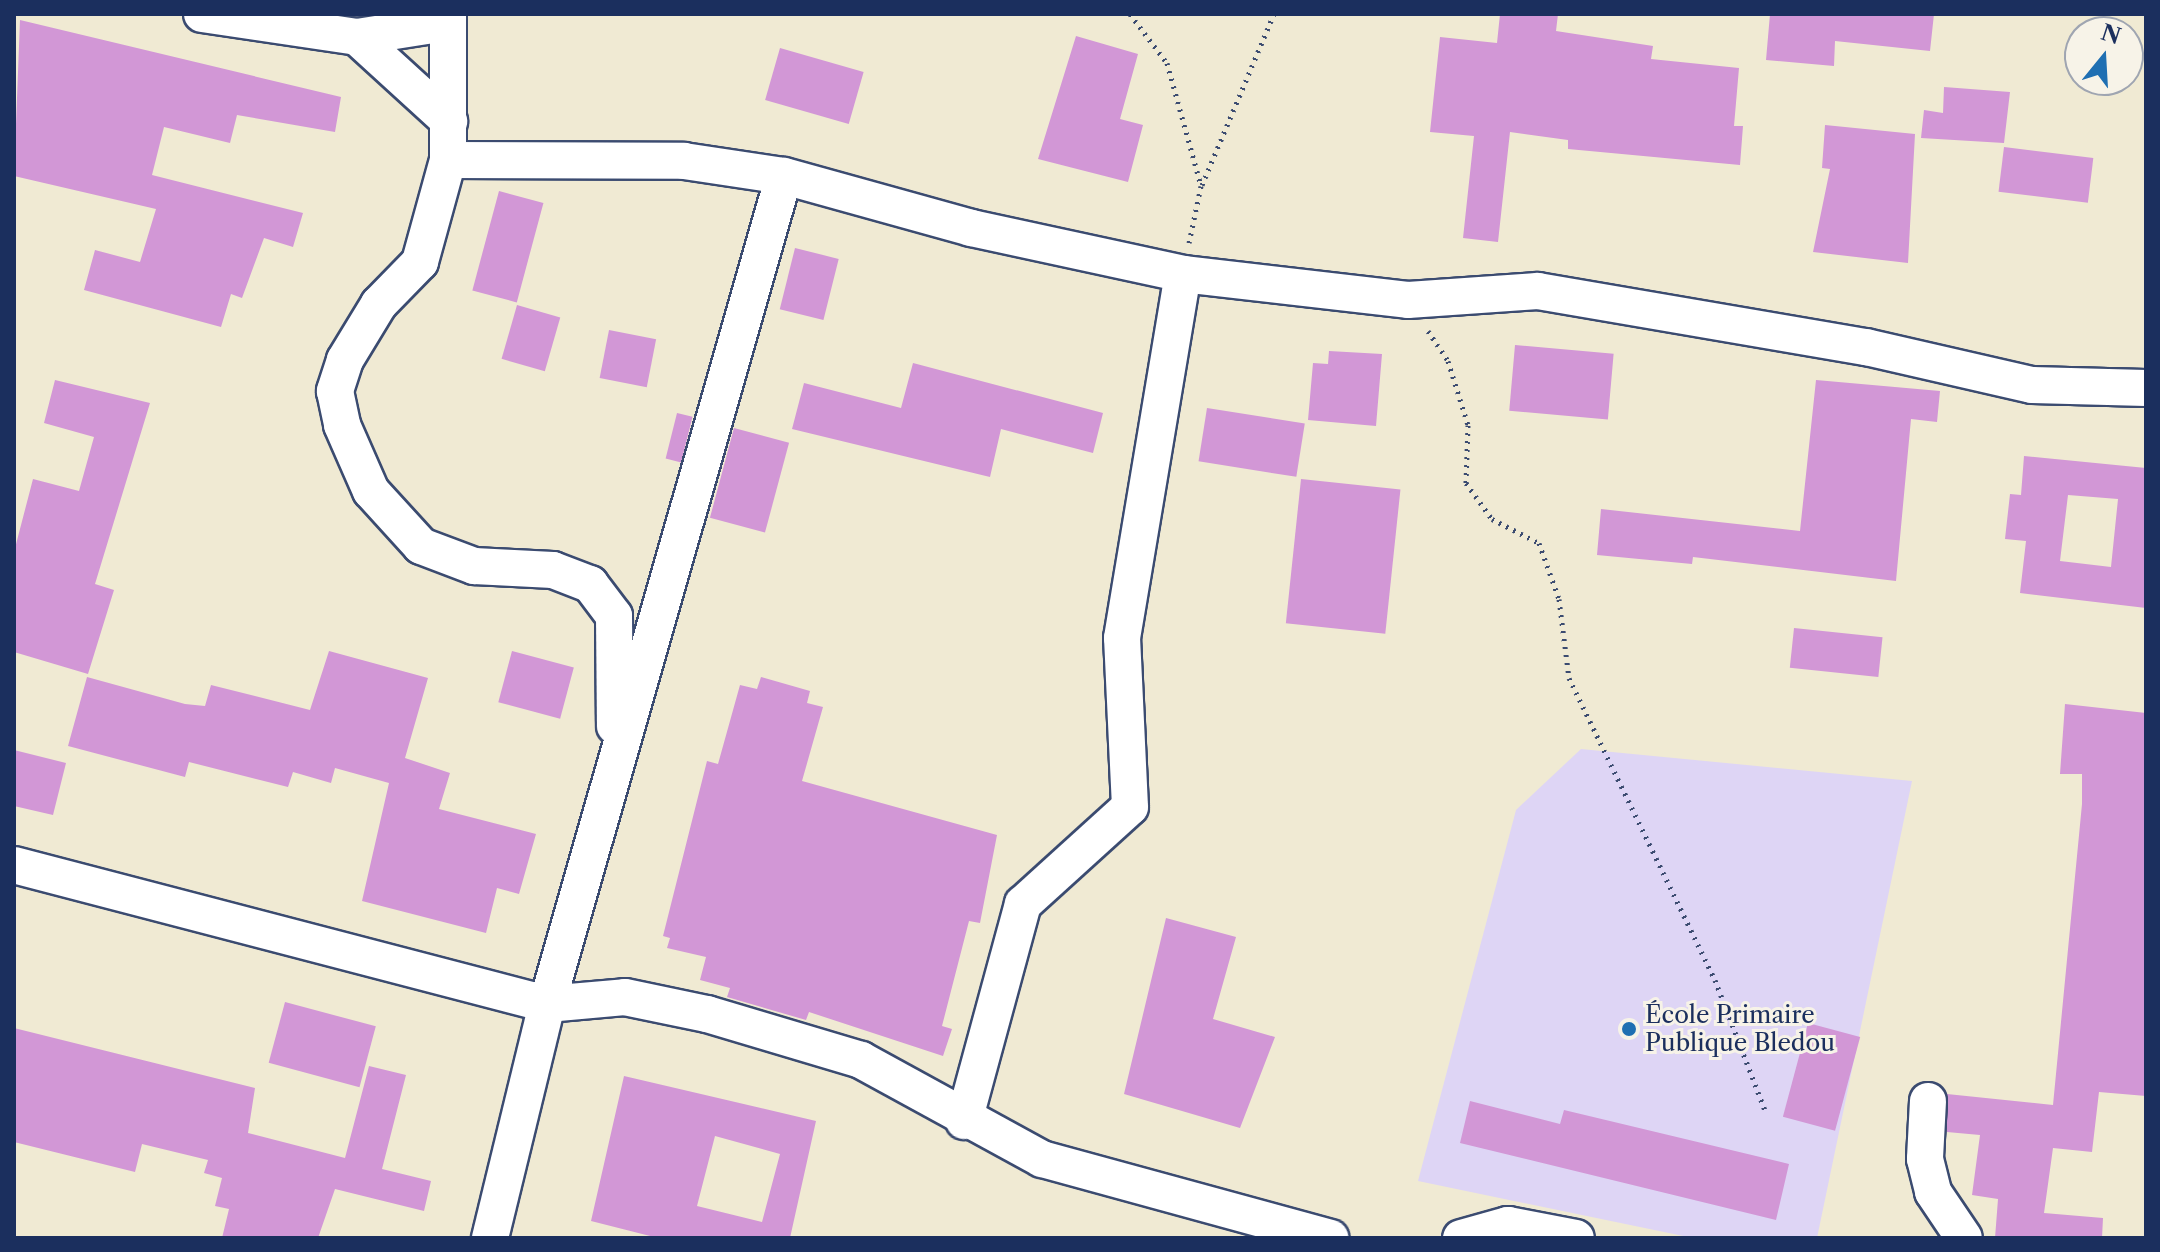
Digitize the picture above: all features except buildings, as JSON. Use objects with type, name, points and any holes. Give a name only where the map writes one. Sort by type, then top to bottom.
[{"type":"street","points":[[202,14],[357,37],[447,19],[448,160],[420,262],[379,304],[345,360],[335,391],[342,425],[371,491],[421,546],[474,566],[553,570],[590,584],[614,616],[616,763]]},
{"type":"street","points":[[357,37],[449,121]]},
{"type":"street","points":[[448,160],[684,161],[784,176],[971,228],[1183,274],[1408,300],[1538,291],[1866,347],[2032,385],[2146,388]]},
{"type":"street","points":[[490,1238],[547,1004],[784,176]]},
{"type":"street","points":[[964,1121],[1023,904],[1130,807],[1122,638],[1183,274]]},
{"type":"street","points":[[14,865],[547,1004],[625,997],[707,1014],[861,1060],[964,1121],[1042,1159],[1330,1238]]},
{"type":"street","points":[[1928,1101],[1925,1159],[1933,1192],[1964,1238]]},
{"type":"street","points":[[1461,1238],[1508,1225],[1576,1238]]},
{"type":"path","points":[[1130,14],[1167,63],[1201,186]]},
{"type":"path","points":[[1183,274],[1201,186],[1274,14]]},
{"type":"path","points":[[1408,300],[1448,361],[1468,425],[1466,483],[1492,519],[1539,543],[1559,599],[1569,678],[1715,980],[1765,1110]]},
{"type":"shaded area","points":[[1581,749],[1912,781],[1817,1238],[1693,1238],[1418,1181],[1516,810]]},
{"type":"place","name":"École Primaire Publique Bledou","points":[[1629,1029]]}]
